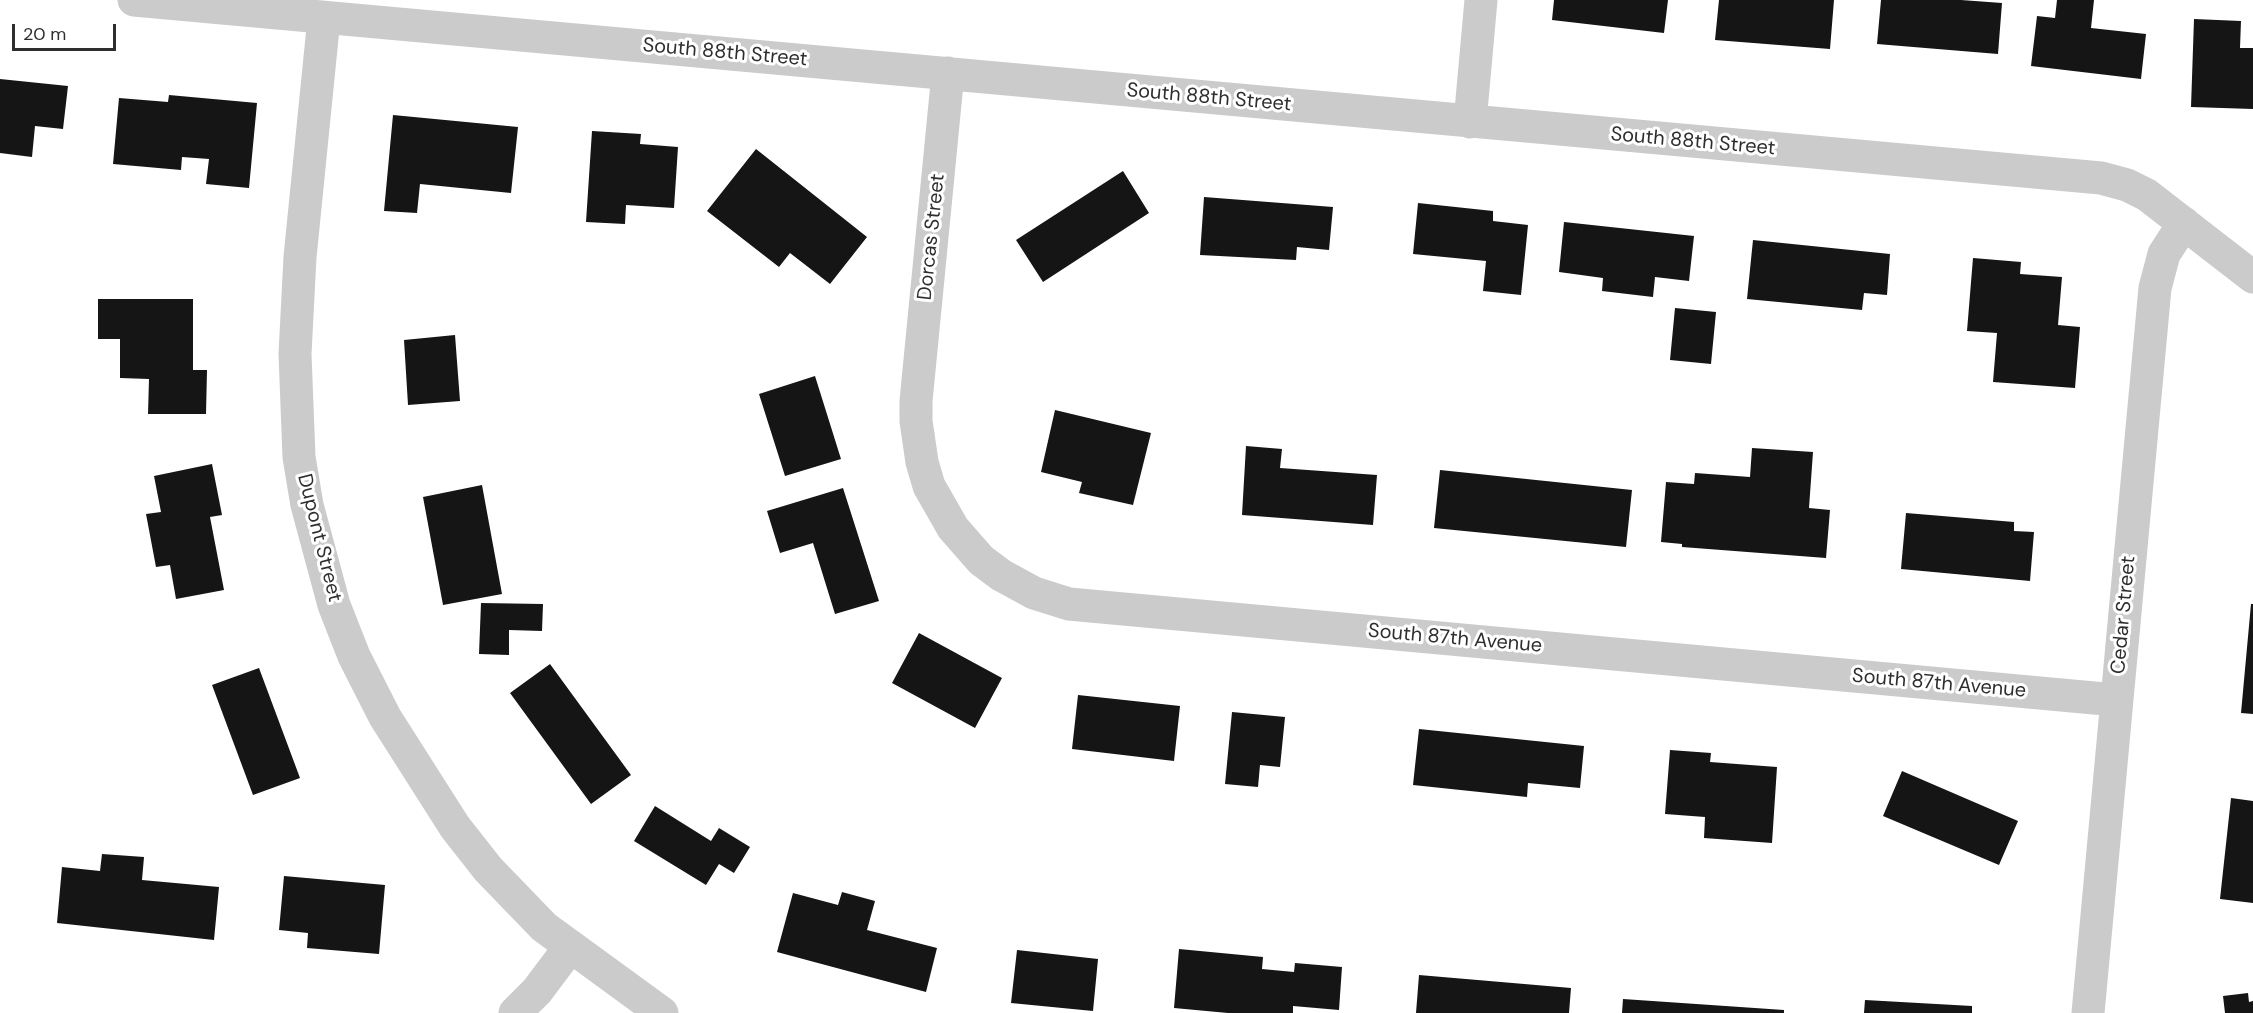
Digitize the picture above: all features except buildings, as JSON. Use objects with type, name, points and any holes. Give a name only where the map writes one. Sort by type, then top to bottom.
[{"type":"street","name":"South 88th Street","points":[[134,0],[2101,178],[2127,185],[2147,195],[2253,278]]},
{"type":"street","points":[[1470,122],[1481,0]]},
{"type":"street","name":"Dupont Street","points":[[324,18],[300,257],[295,354],[300,457],[318,553],[334,605],[354,656],[385,717],[420,776],[455,828],[488,869],[544,927],[662,1013]]},
{"type":"street","name":"Dorcas Street","points":[[916,401],[948,74]]},
{"type":"street","name":"Cedar Street","points":[[2088,1013],[2155,288],[2164,254],[2184,223]]},
{"type":"street","name":"South 87th Avenue","points":[[916,401],[916,421],[922,462],[929,486],[953,528],[981,560],[1001,575],[1034,593],[1069,604],[2116,700]]},
{"type":"street","points":[[515,1013],[537,991],[570,947]]}]
